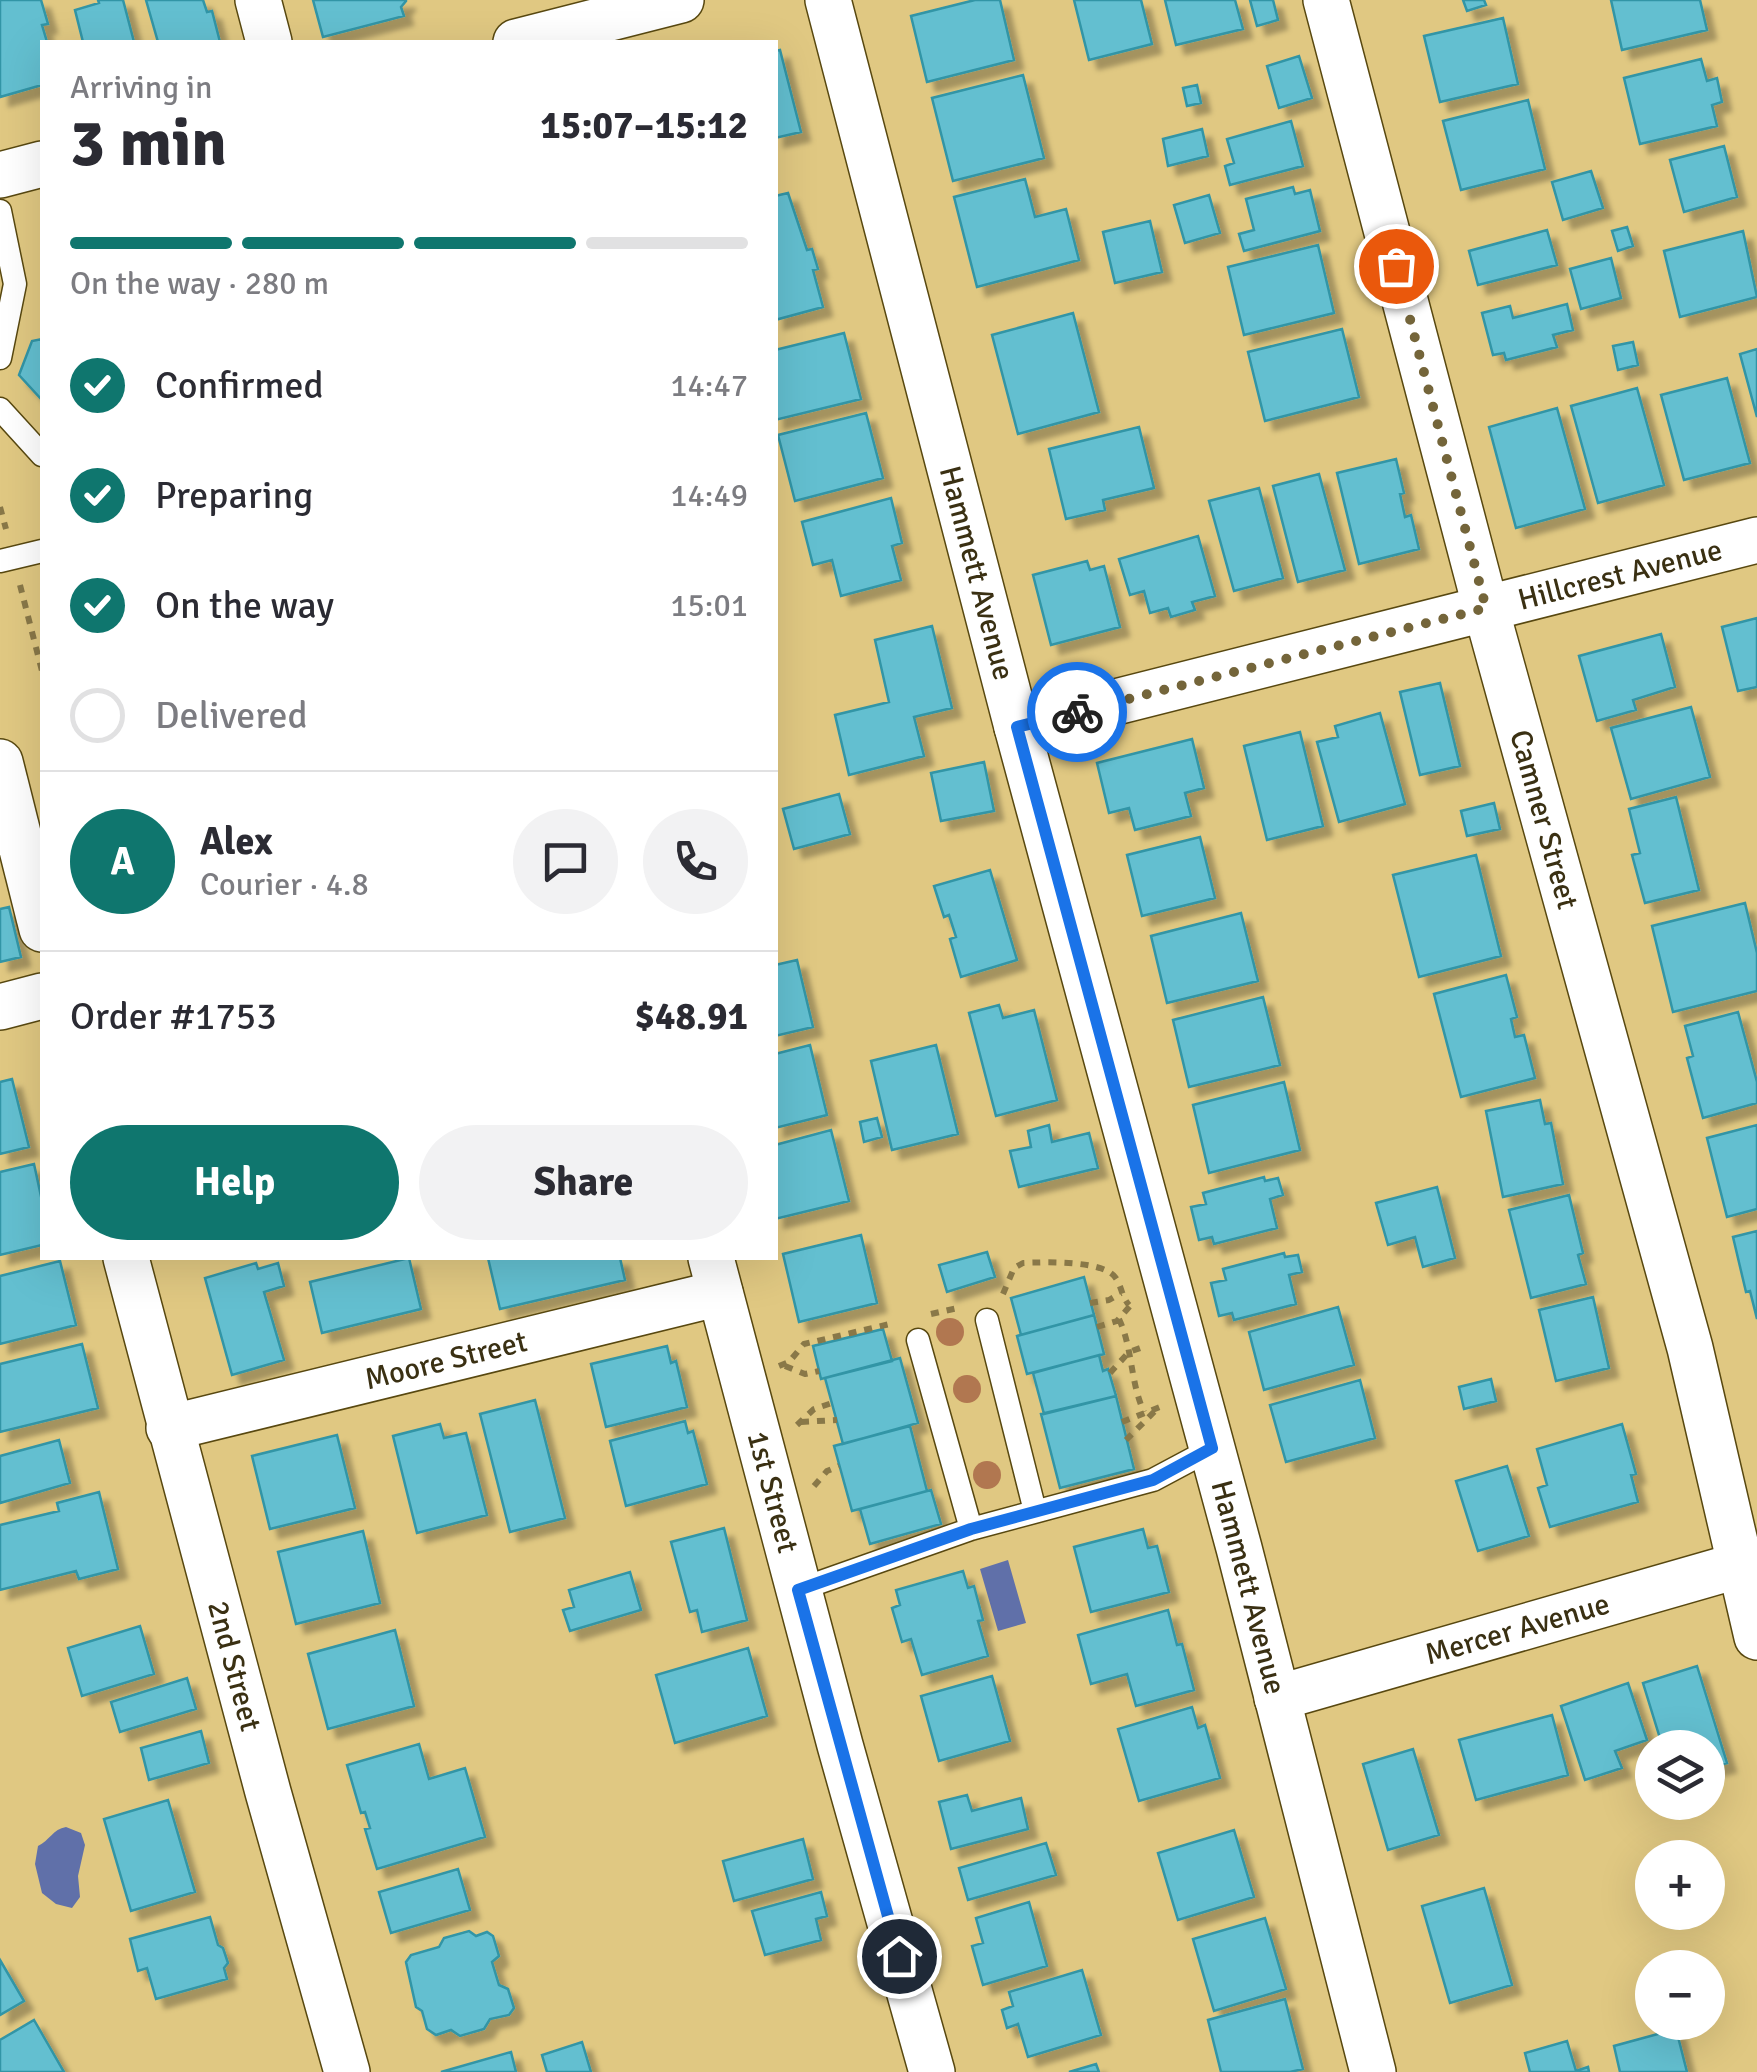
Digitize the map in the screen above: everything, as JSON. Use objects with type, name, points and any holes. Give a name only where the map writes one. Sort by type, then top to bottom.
[{"type":"street","points":[[258,0],[268,40]]},
{"type":"street","points":[[524,40],[681,0]]},
{"type":"street","name":"Hammett Avenue","points":[[828,0],[1017,727],[1278,1698],[1373,2072]]},
{"type":"street","name":"Camner Street","points":[[1326,0],[1486,608],[1748,1563],[1757,1637]]},
{"type":"street","points":[[0,175],[40,165]]},
{"type":"street","name":"Hillcrest Avenue","points":[[1017,727],[1757,540]]},
{"type":"street","points":[[0,762],[39,900]]},
{"type":"street","points":[[0,1006],[40,996]]},
{"type":"street","name":"2nd Street","points":[[127,1260],[347,2072]]},
{"type":"street","name":"Moore Street","points":[[170,1428],[716,1275]]},
{"type":"street","name":"1st Street","points":[[716,1275],[798,1590],[932,2072]]},
{"type":"street","name":"Mercer Avenue","points":[[1278,1698],[1748,1563]]},
{"type":"lane","points":[[0,211],[15,284],[0,358]]},
{"type":"lane","points":[[0,410],[40,453]]},
{"type":"lane","points":[[0,561],[40,551]]},
{"type":"lane","points":[[984,1308],[1035,1510]]},
{"type":"lane","points":[[917,1329],[971,1529]]},
{"type":"lane","points":[[798,1590],[971,1529],[1153,1480],[1212,1448]]},
{"type":"path","points":[[917,1329],[984,1308],[1006,1292],[1014,1268],[1029,1262],[1101,1268],[1116,1278],[1130,1306]]},
{"type":"path","points":[[1090,1303],[1121,1293]]},
{"type":"path","points":[[1119,1319],[1129,1352],[1133,1386],[1144,1412]]},
{"type":"path","points":[[784,1365],[804,1344],[898,1322]]},
{"type":"path","points":[[738,1360],[784,1365],[796,1372],[819,1371]]},
{"type":"path","points":[[1126,1440],[1157,1409]]},
{"type":"path","points":[[800,1422],[837,1420]]},
{"type":"water","points":[[1008,1560],[1026,1623],[998,1631],[980,1569]]},
{"type":"water","points":[[66,1827],[81,1833],[85,1845],[78,1876],[80,1897],[72,1908],[56,1904],[42,1893],[35,1864],[38,1846]]},
{"type":"building","points":[[0,0],[41,0],[48,24],[42,25],[46,40],[40,40],[40,86],[0,97]]},
{"type":"building","points":[[98,0],[123,0],[133,40],[82,40],[75,10],[99,3]]},
{"type":"building","points":[[146,0],[203,0],[207,12],[212,11],[219,40],[157,40]]},
{"type":"building","points":[[313,0],[406,1],[401,7],[404,16],[323,37]]},
{"type":"building","points":[[975,0],[1000,0],[1014,60],[927,82],[911,16]]},
{"type":"building","points":[[1074,0],[1141,0],[1152,44],[1089,60]]},
{"type":"building","points":[[1165,0],[1235,0],[1243,29],[1176,45]]},
{"type":"building","points":[[1250,0],[1273,0],[1278,20],[1257,26]]},
{"type":"building","points":[[1463,0],[1484,0],[1486,5],[1467,11]]},
{"type":"building","points":[[1611,0],[1700,0],[1707,30],[1622,50]]},
{"type":"building","points":[[1503,18],[1518,84],[1440,102],[1424,36]]},
{"type":"building","points":[[778,50],[801,132],[778,137]]},
{"type":"building","points":[[1299,56],[1312,98],[1279,108],[1267,66]]},
{"type":"building","points":[[1701,59],[1707,81],[1717,78],[1722,102],[1712,105],[1717,126],[1640,144],[1624,78]]},
{"type":"building","points":[[1023,75],[1044,158],[953,181],[932,98]]},
{"type":"building","points":[[1197,85],[1201,103],[1187,106],[1183,88]]},
{"type":"building","points":[[1528,100],[1545,169],[1461,190],[1443,121]]},
{"type":"building","points":[[1291,121],[1303,166],[1230,185],[1225,166],[1234,163],[1227,139]]},
{"type":"building","points":[[1202,129],[1208,156],[1168,166],[1163,139]]},
{"type":"building","points":[[1724,146],[1737,197],[1684,212],[1670,160]]},
{"type":"building","points":[[1591,171],[1603,208],[1563,220],[1552,182]]},
{"type":"building","points":[[1025,179],[1035,217],[1066,209],[1079,260],[977,287],[954,197]]},
{"type":"building","points":[[1293,187],[1295,194],[1310,190],[1320,231],[1244,251],[1239,234],[1254,230],[1246,199]]},
{"type":"building","points":[[788,193],[807,250],[812,249],[823,307],[778,319],[778,195]]},
{"type":"building","points":[[1209,195],[1220,233],[1185,243],[1174,205]]},
{"type":"building","points":[[1150,221],[1162,272],[1115,283],[1103,232]]},
{"type":"building","points":[[1627,227],[1633,246],[1618,251],[1612,231]]},
{"type":"building","points":[[1547,230],[1557,265],[1478,285],[1469,251]]},
{"type":"building","points":[[1743,231],[1757,297],[1680,317],[1664,251]]},
{"type":"building","points":[[1318,245],[1334,313],[1244,335],[1228,267]]},
{"type":"building","points":[[1611,258],[1621,298],[1581,309],[1570,269]]},
{"type":"building","points":[[1567,304],[1573,330],[1553,335],[1557,347],[1506,360],[1504,353],[1493,355],[1482,313],[1510,306],[1513,318]]},
{"type":"building","points":[[1073,313],[1099,412],[1018,434],[992,335]]},
{"type":"building","points":[[1342,329],[1359,397],[1265,421],[1248,352]]},
{"type":"building","points":[[844,333],[861,399],[778,419],[778,349]]},
{"type":"building","points":[[40,339],[40,398],[19,375],[32,341]]},
{"type":"building","points":[[1633,342],[1638,365],[1618,370],[1613,346]]},
{"type":"building","points":[[1757,349],[1757,417],[1740,354]]},
{"type":"building","points":[[1727,378],[1750,463],[1684,480],[1661,395]]},
{"type":"building","points":[[1637,388],[1664,485],[1598,503],[1571,406]]},
{"type":"building","points":[[1557,408],[1585,509],[1516,528],[1489,427]]},
{"type":"building","points":[[866,413],[883,478],[795,501],[778,435]]},
{"type":"building","points":[[1139,427],[1154,488],[1103,500],[1105,510],[1066,519],[1049,449]]},
{"type":"building","points":[[1396,459],[1405,517],[1411,515],[1419,549],[1359,564],[1337,473]]},
{"type":"building","points":[[1319,474],[1345,570],[1298,582],[1273,486]]},
{"type":"building","points":[[1259,488],[1283,578],[1234,591],[1209,501]]},
{"type":"building","points":[[891,498],[902,543],[892,546],[901,580],[841,596],[832,560],[813,565],[802,522]]},
{"type":"building","points":[[1198,536],[1215,596],[1192,602],[1195,610],[1171,617],[1168,608],[1150,613],[1144,591],[1130,595],[1119,559]]},
{"type":"building","points":[[1087,561],[1090,570],[1104,566],[1120,627],[1051,645],[1033,575]]},
{"type":"building","points":[[1757,618],[1757,687],[1738,691],[1722,627]]},
{"type":"building","points":[[932,626],[952,708],[914,717],[924,756],[849,775],[835,715],[889,702],[875,640]]},
{"type":"building","points":[[1661,634],[1675,687],[1633,700],[1636,710],[1597,721],[1579,656]]},
{"type":"building","points":[[1440,683],[1460,766],[1420,775],[1400,692]]},
{"type":"building","points":[[1691,707],[1710,777],[1631,799],[1611,728]]},
{"type":"building","points":[[1380,713],[1405,804],[1339,822],[1317,742],[1338,737],[1335,726]]},
{"type":"building","points":[[1300,732],[1323,826],[1267,840],[1244,746]]},
{"type":"building","points":[[1192,739],[1204,788],[1185,793],[1191,816],[1135,830],[1129,808],[1109,813],[1097,763]]},
{"type":"building","points":[[984,762],[994,811],[941,821],[931,773]]},
{"type":"building","points":[[839,794],[850,834],[794,849],[783,809]]},
{"type":"building","points":[[1676,797],[1699,890],[1645,903],[1632,855],[1640,853],[1629,809]]},
{"type":"building","points":[[1494,803],[1500,829],[1467,836],[1461,811]]},
{"type":"building","points":[[1200,837],[1215,898],[1142,916],[1127,855]]},
{"type":"building","points":[[1476,855],[1501,956],[1419,977],[1393,875]]},
{"type":"building","points":[[990,870],[1017,960],[961,977],[950,939],[956,937],[949,915],[944,917],[934,886]]},
{"type":"building","points":[[1745,903],[1757,953],[1757,991],[1673,1012],[1652,926]]},
{"type":"building","points":[[9,907],[21,957],[0,962],[0,909]]},
{"type":"building","points":[[1241,913],[1258,981],[1167,1003],[1151,936]]},
{"type":"building","points":[[797,960],[813,1027],[778,1035],[778,964]]},
{"type":"building","points":[[1506,975],[1517,1017],[1511,1019],[1515,1037],[1524,1035],[1535,1078],[1461,1097],[1434,994]]},
{"type":"building","points":[[1263,997],[1280,1065],[1189,1087],[1173,1020]]},
{"type":"building","points":[[999,1005],[1003,1018],[1034,1010],[1057,1100],[996,1116],[969,1013]]},
{"type":"building","points":[[1738,1012],[1757,1082],[1757,1103],[1703,1118],[1687,1058],[1693,1056],[1685,1026]]},
{"type":"building","points":[[810,1045],[827,1115],[778,1127],[778,1053]]},
{"type":"building","points":[[936,1045],[958,1134],[892,1150],[871,1061]]},
{"type":"building","points":[[12,1079],[29,1147],[0,1154],[0,1082]]},
{"type":"building","points":[[1284,1082],[1300,1150],[1209,1173],[1193,1105]]},
{"type":"building","points":[[1540,1100],[1545,1124],[1551,1123],[1563,1184],[1503,1197],[1486,1111]]},
{"type":"building","points":[[877,1118],[882,1137],[864,1142],[860,1122]]},
{"type":"building","points":[[1049,1125],[1052,1142],[1089,1133],[1098,1168],[1019,1187],[1010,1151],[1031,1147],[1028,1131]]},
{"type":"building","points":[[1757,1125],[1757,1209],[1727,1217],[1707,1138]]},
{"type":"building","points":[[831,1130],[849,1201],[778,1218],[778,1144]]},
{"type":"building","points":[[34,1164],[40,1192],[40,1245],[0,1255],[0,1172]]},
{"type":"building","points":[[1264,1177],[1265,1181],[1278,1178],[1283,1195],[1270,1199],[1277,1228],[1214,1244],[1212,1237],[1199,1240],[1191,1207],[1206,1204],[1203,1193]]},
{"type":"building","points":[[1437,1187],[1455,1258],[1423,1267],[1415,1237],[1388,1245],[1376,1203]]},
{"type":"building","points":[[1569,1195],[1586,1284],[1531,1298],[1509,1210]]},
{"type":"building","points":[[1757,1231],[1757,1319],[1733,1237]]},
{"type":"building","points":[[861,1235],[877,1303],[799,1322],[783,1254]]},
{"type":"building","points":[[987,1252],[995,1277],[947,1292],[939,1265]]},
{"type":"building","points":[[1284,1253],[1285,1257],[1298,1255],[1302,1272],[1289,1275],[1296,1304],[1234,1320],[1232,1313],[1219,1316],[1211,1283],[1226,1280],[1223,1269]]},
{"type":"building","points":[[409,1260],[421,1309],[322,1333],[310,1282]]},
{"type":"building","points":[[488,1260],[620,1260],[625,1280],[500,1309]]},
{"type":"building","points":[[60,1261],[76,1325],[0,1344],[0,1276]]},
{"type":"building","points":[[256,1263],[258,1269],[278,1263],[284,1286],[264,1292],[284,1360],[232,1375],[205,1278]]},
{"type":"building","points":[[1084,1277],[1094,1315],[1021,1335],[1011,1298]]},
{"type":"building","points":[[1593,1297],[1609,1368],[1556,1381],[1539,1310]]},
{"type":"building","points":[[1338,1307],[1354,1365],[1264,1390],[1249,1332]]},
{"type":"building","points":[[1094,1315],[1104,1354],[1027,1374],[1017,1336]]},
{"type":"building","points":[[883,1329],[892,1361],[821,1379],[813,1346]]},
{"type":"building","points":[[82,1344],[98,1408],[0,1432],[0,1364]]},
{"type":"building","points":[[667,1346],[671,1363],[676,1361],[687,1407],[606,1427],[591,1364]]},
{"type":"building","points":[[1099,1355],[1116,1396],[1044,1414],[1033,1373]]},
{"type":"building","points":[[900,1358],[918,1423],[843,1444],[825,1378]]},
{"type":"building","points":[[1491,1379],[1496,1401],[1464,1409],[1459,1387]]},
{"type":"building","points":[[1360,1380],[1375,1438],[1286,1462],[1270,1405]]},
{"type":"building","points":[[1116,1396],[1134,1469],[1060,1488],[1041,1414]]},
{"type":"building","points":[[535,1400],[565,1518],[510,1532],[480,1414]]},
{"type":"building","points":[[685,1421],[688,1433],[693,1431],[707,1484],[626,1506],[610,1441]]},
{"type":"building","points":[[440,1424],[444,1438],[466,1433],[487,1515],[417,1533],[393,1436]]},
{"type":"building","points":[[1622,1424],[1636,1474],[1631,1475],[1638,1502],[1550,1527],[1538,1488],[1547,1485],[1537,1449]]},
{"type":"building","points":[[910,1426],[927,1491],[852,1511],[834,1446]]},
{"type":"building","points":[[337,1435],[355,1508],[270,1529],[252,1456]]},
{"type":"building","points":[[59,1440],[70,1483],[0,1503],[0,1456]]},
{"type":"building","points":[[1507,1466],[1529,1536],[1478,1551],[1456,1481]]},
{"type":"building","points":[[931,1490],[941,1524],[870,1544],[860,1509]]},
{"type":"building","points":[[99,1492],[118,1569],[79,1579],[76,1571],[0,1590],[0,1525],[59,1511],[57,1503]]},
{"type":"building","points":[[724,1528],[747,1620],[702,1632],[697,1610],[690,1612],[671,1542]]},
{"type":"building","points":[[1143,1529],[1148,1548],[1157,1546],[1169,1592],[1091,1612],[1074,1547]]},
{"type":"building","points":[[363,1531],[380,1603],[296,1624],[278,1552]]},
{"type":"building","points":[[963,1571],[968,1588],[974,1586],[988,1656],[922,1675],[911,1639],[902,1642],[892,1608],[900,1605],[896,1590]]},
{"type":"building","points":[[630,1572],[641,1610],[570,1631],[563,1610],[574,1607],[569,1590]]},
{"type":"building","points":[[1168,1610],[1194,1690],[1136,1706],[1127,1674],[1091,1684],[1078,1635]]},
{"type":"building","points":[[140,1626],[154,1674],[82,1696],[68,1648]]},
{"type":"building","points":[[395,1630],[414,1706],[328,1729],[308,1654]]},
{"type":"building","points":[[748,1648],[767,1716],[675,1743],[656,1675]]},
{"type":"building","points":[[1697,1666],[1717,1730],[1657,1730],[1643,1683]]},
{"type":"building","points":[[992,1676],[1010,1741],[939,1761],[921,1696]]},
{"type":"building","points":[[187,1678],[196,1709],[120,1732],[111,1702]]},
{"type":"building","points":[[1628,1683],[1644,1730],[1635,1730],[1635,1744],[1615,1751],[1622,1768],[1585,1780],[1561,1706]]},
{"type":"building","points":[[1192,1707],[1198,1728],[1205,1725],[1220,1778],[1139,1801],[1118,1729]]},
{"type":"building","points":[[1552,1715],[1568,1775],[1476,1800],[1459,1740]]},
{"type":"building","points":[[201,1731],[209,1763],[149,1780],[141,1748]]},
{"type":"building","points":[[419,1744],[429,1779],[465,1768],[485,1837],[377,1869],[365,1829],[370,1828],[365,1812],[361,1813],[347,1765]]},
{"type":"building","points":[[1413,1749],[1439,1835],[1388,1850],[1363,1764]]},
{"type":"building","points":[[967,1795],[972,1811],[1021,1798],[1028,1829],[951,1849],[939,1802]]},
{"type":"building","points":[[168,1800],[195,1892],[131,1911],[104,1819]]},
{"type":"building","points":[[1234,1830],[1254,1897],[1178,1920],[1158,1853]]},
{"type":"building","points":[[803,1839],[813,1879],[734,1901],[723,1861]]},
{"type":"building","points":[[1046,1843],[1056,1875],[968,1900],[959,1868]]},
{"type":"building","points":[[458,1869],[470,1910],[391,1933],[379,1892]]},
{"type":"building","points":[[1484,1888],[1512,1985],[1450,2003],[1422,1906]]},
{"type":"building","points":[[821,1892],[827,1916],[816,1919],[821,1940],[765,1955],[752,1911]]},
{"type":"building","points":[[1029,1902],[1047,1966],[983,1985],[972,1946],[983,1943],[976,1918]]},
{"type":"building","points":[[210,1917],[228,1963],[224,1968],[227,1979],[156,1999],[147,1968],[138,1971],[130,1939]]},
{"type":"building","points":[[1265,1918],[1286,1989],[1214,2011],[1193,1939]]},
{"type":"building","points":[[469,1931],[476,1936],[487,1932],[493,1936],[499,1956],[492,1962],[499,1985],[508,1989],[514,2008],[509,2015],[490,2019],[484,2029],[460,2036],[451,2030],[436,2035],[427,2029],[422,2011],[416,2007],[406,1962],[411,1955],[439,1947],[444,1938]]},
{"type":"building","points":[[0,1960],[24,2001],[0,2015]]},
{"type":"building","points":[[1082,1970],[1101,2035],[1028,2057],[1018,2024],[1007,2028],[1002,2010],[1013,2006],[1009,1992]]},
{"type":"building","points":[[1285,1999],[1303,2069],[1221,2072],[1208,2020]]},
{"type":"building","points":[[34,2020],[64,2072],[0,2072],[0,2040]]},
{"type":"building","points":[[1636,2040],[1679,2040],[1687,2072],[1620,2072],[1614,2046]]},
{"type":"building","points":[[1567,2041],[1576,2071],[1588,2067],[1589,2072],[1530,2072],[1525,2053]]},
{"type":"building","points":[[582,2042],[591,2072],[547,2072],[542,2055]]},
{"type":"building","points":[[511,2052],[516,2072],[441,2072]]},
{"type":"building","points":[[1096,2064],[1099,2072],[1069,2072]]},
{"type":"way so far","points":[[1077,712],[1486,608],[1396,266]]},
{"type":"route","points":[[899,1956],[798,1590],[971,1529],[1153,1480],[1212,1448],[1017,727],[1077,712]]}]
